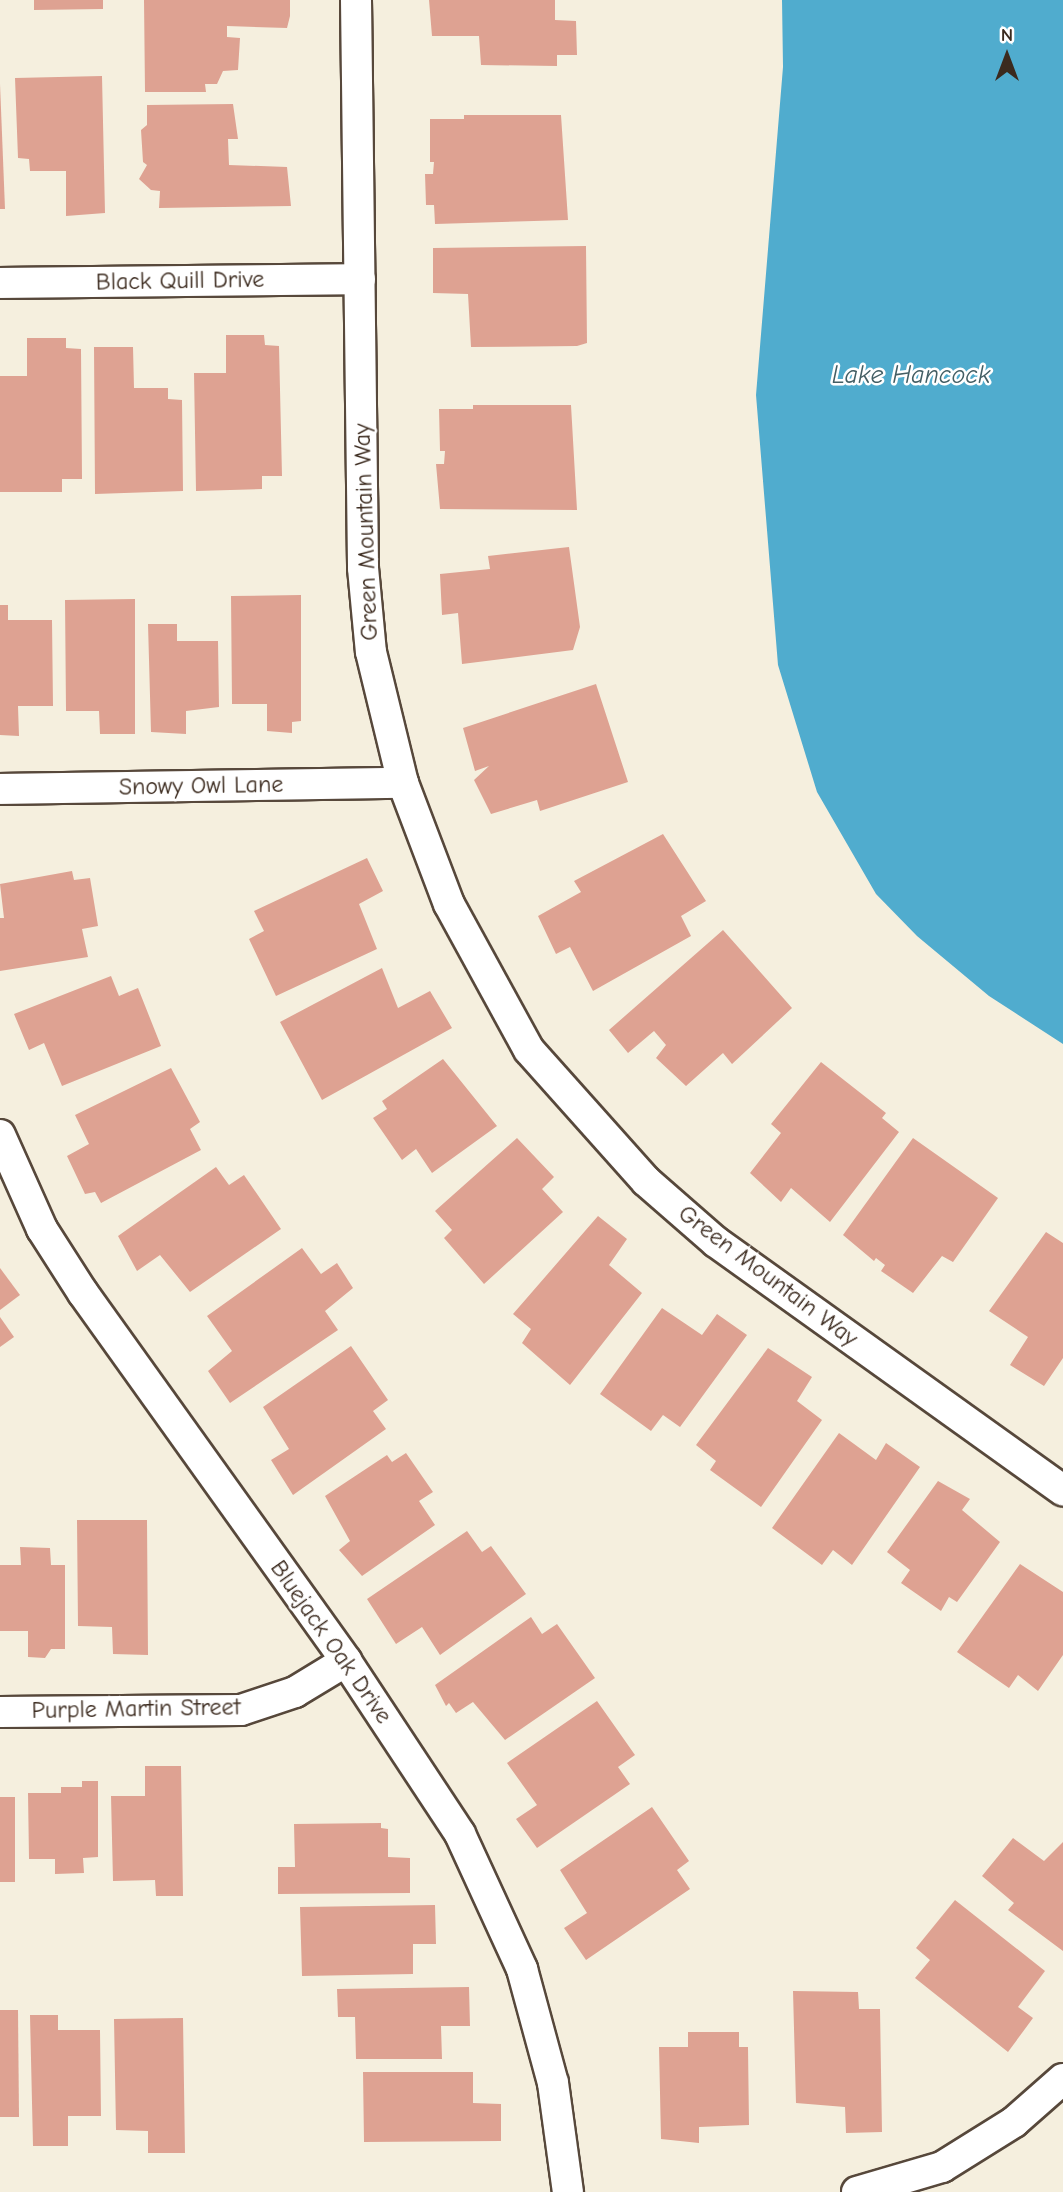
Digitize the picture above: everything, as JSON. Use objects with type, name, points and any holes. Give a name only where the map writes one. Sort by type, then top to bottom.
[{"type":"street","name":"Green Mountain Way","points":[[356,0],[363,568],[371,652],[403,783],[449,904],[489,982],[529,1049],[580,1111],[646,1181],[716,1242],[1063,1490]]},
{"type":"street","name":"Black Quill Drive","points":[[0,283],[360,279]]},
{"type":"street","name":"Snowy Owl Lane","points":[[0,789],[403,783]]},
{"type":"street","name":"Bluejack Oak Drive","points":[[0,1135],[42,1228],[83,1293],[346,1661],[460,1834],[522,1969],[553,2083],[568,2192]]},
{"type":"street","name":"Purple Martin Street","points":[[0,1712],[241,1710],[295,1692],[346,1661]]},
{"type":"street","points":[[857,2192],[942,2167],[1014,2122],[1063,2079]]},
{"type":"water","name":"Lake Hancock","points":[[782,0],[1063,0],[1063,1044],[989,996],[917,936],[876,894],[817,792],[778,665],[756,395],[783,67]]},
{"type":"building","points":[[34,0],[103,0],[103,9],[34,10]]},
{"type":"building","points":[[144,0],[290,0],[290,16],[287,28],[227,26],[227,37],[240,38],[238,70],[223,71],[217,84],[205,84],[206,92],[145,92]]},
{"type":"building","points":[[429,0],[555,0],[555,20],[576,21],[577,55],[557,55],[557,66],[481,65],[479,36],[432,36]]},
{"type":"building","points":[[102,76],[105,213],[66,216],[66,171],[30,171],[29,159],[18,158],[15,78]]},
{"type":"building","points":[[0,84],[5,209],[0,209]]},
{"type":"building","points":[[233,104],[238,139],[228,139],[229,165],[287,167],[291,206],[159,208],[160,191],[151,190],[139,179],[147,165],[143,162],[141,130],[147,125],[147,105]]},
{"type":"building","points":[[464,115],[561,115],[568,220],[435,224],[434,205],[426,205],[425,174],[433,174],[434,162],[430,162],[430,119],[464,119]]},
{"type":"building","points":[[586,246],[587,343],[577,346],[471,347],[468,294],[433,293],[433,248]]},
{"type":"building","points":[[226,335],[264,335],[265,345],[279,346],[282,476],[262,476],[262,489],[196,491],[194,373],[226,373]]},
{"type":"building","points":[[27,338],[66,338],[66,348],[81,349],[82,479],[62,479],[62,492],[0,492],[0,376],[27,376]]},
{"type":"building","points":[[94,347],[133,347],[134,388],[168,388],[168,399],[182,400],[183,491],[95,494]]},
{"type":"building","points":[[473,405],[571,405],[577,510],[440,509],[436,464],[444,464],[445,451],[440,451],[439,409],[473,409]]},
{"type":"building","points":[[569,547],[580,627],[573,650],[462,664],[458,613],[442,615],[440,574],[490,569],[488,556]]},
{"type":"building","points":[[301,595],[301,721],[292,722],[292,733],[267,731],[267,704],[232,704],[231,596]]},
{"type":"building","points":[[135,599],[135,734],[100,734],[99,711],[66,711],[65,600]]},
{"type":"building","points":[[0,605],[8,605],[8,620],[52,620],[53,706],[18,706],[19,736],[0,735]]},
{"type":"building","points":[[148,624],[177,624],[177,641],[218,641],[219,707],[186,711],[186,734],[151,732]]},
{"type":"building","points":[[596,684],[628,782],[540,811],[537,800],[491,814],[474,780],[489,766],[475,771],[463,728]]},
{"type":"building","points":[[663,834],[706,901],[681,916],[691,936],[593,991],[570,947],[556,954],[538,916],[581,892],[574,881]]},
{"type":"building","points":[[367,858],[383,891],[359,904],[377,949],[276,996],[249,939],[264,931],[254,911]]},
{"type":"building","points":[[72,871],[74,880],[90,878],[98,926],[82,929],[88,957],[0,971],[0,918],[4,918],[0,884]]},
{"type":"building","points":[[723,930],[792,1008],[732,1064],[723,1053],[686,1086],[656,1058],[666,1045],[654,1031],[628,1053],[609,1030]]},
{"type":"building","points":[[382,968],[398,1008],[430,991],[452,1028],[322,1100],[280,1022]]},
{"type":"building","points":[[111,976],[119,996],[138,988],[161,1046],[62,1086],[44,1043],[29,1050],[14,1014]]},
{"type":"building","points":[[443,1059],[497,1126],[432,1173],[416,1149],[402,1160],[373,1118],[387,1109],[382,1101]]},
{"type":"building","points":[[821,1062],[886,1113],[882,1118],[899,1132],[830,1222],[791,1188],[781,1202],[750,1173],[781,1133],[771,1124]]},
{"type":"building","points":[[171,1068],[200,1122],[190,1129],[201,1150],[101,1203],[95,1192],[85,1194],[67,1156],[89,1144],[75,1115]]},
{"type":"building","points":[[517,1138],[554,1177],[542,1189],[563,1212],[484,1284],[444,1238],[452,1230],[435,1211]]},
{"type":"building","points":[[913,1138],[998,1198],[953,1262],[942,1256],[913,1293],[881,1271],[885,1265],[876,1258],[874,1261],[843,1235]]},
{"type":"building","points":[[216,1167],[229,1185],[244,1175],[281,1229],[190,1292],[160,1255],[137,1271],[118,1236]]},
{"type":"building","points":[[598,1216],[627,1239],[609,1265],[642,1293],[570,1385],[522,1343],[531,1329],[513,1314]]},
{"type":"building","points":[[1046,1232],[1063,1243],[1063,1358],[1044,1386],[1010,1365],[1028,1337],[989,1311]]},
{"type":"building","points":[[302,1248],[321,1274],[337,1263],[353,1288],[325,1311],[338,1330],[230,1403],[208,1371],[232,1351],[207,1316]]},
{"type":"building","points":[[0,1268],[20,1295],[0,1310]]},
{"type":"building","points":[[662,1308],[702,1335],[717,1314],[747,1335],[680,1427],[663,1415],[651,1431],[600,1394]]},
{"type":"building","points":[[0,1317],[14,1337],[0,1347]]},
{"type":"building","points":[[351,1346],[388,1400],[373,1411],[386,1429],[293,1495],[271,1460],[289,1449],[263,1407]]},
{"type":"building","points":[[768,1348],[812,1377],[797,1401],[822,1420],[761,1507],[710,1470],[716,1461],[696,1445]]},
{"type":"building","points":[[839,1433],[876,1460],[886,1443],[920,1467],[852,1565],[833,1550],[822,1565],[772,1528]]},
{"type":"building","points":[[406,1453],[433,1492],[419,1501],[435,1525],[362,1576],[339,1550],[350,1541],[325,1496],[387,1455],[392,1462]]},
{"type":"building","points":[[938,1481],[970,1499],[962,1510],[1000,1542],[957,1602],[949,1597],[941,1611],[901,1583],[910,1570],[887,1552]]},
{"type":"building","points":[[77,1520],[147,1520],[148,1655],[113,1654],[112,1627],[78,1626]]},
{"type":"building","points":[[467,1531],[482,1552],[491,1546],[526,1594],[440,1655],[422,1627],[396,1644],[367,1599]]},
{"type":"building","points":[[20,1547],[50,1548],[51,1565],[65,1565],[65,1649],[51,1649],[45,1658],[28,1657],[28,1631],[0,1631],[0,1565],[21,1565]]},
{"type":"building","points":[[1020,1564],[1063,1592],[1063,1655],[1038,1691],[1018,1675],[1009,1688],[957,1652]]},
{"type":"building","points":[[531,1617],[542,1634],[557,1624],[595,1678],[505,1740],[473,1702],[456,1713],[449,1703],[446,1706],[435,1685]]},
{"type":"building","points":[[597,1701],[635,1755],[618,1767],[630,1784],[537,1848],[516,1819],[537,1805],[507,1763]]},
{"type":"building","points":[[145,1766],[181,1766],[183,1896],[156,1896],[155,1880],[113,1881],[111,1796],[145,1796]]},
{"type":"building","points":[[82,1781],[98,1781],[98,1857],[83,1858],[84,1873],[55,1874],[55,1859],[29,1859],[28,1793],[61,1793],[61,1787],[82,1787]]},
{"type":"building","points":[[0,1797],[15,1797],[15,1882],[0,1882]]},
{"type":"building","points":[[652,1807],[689,1861],[677,1870],[690,1889],[586,1960],[564,1928],[587,1913],[560,1870]]},
{"type":"building","points":[[381,1823],[381,1828],[388,1829],[388,1857],[410,1858],[410,1893],[278,1894],[278,1867],[295,1867],[294,1824]]},
{"type":"building","points":[[1013,1838],[1044,1861],[1063,1842],[1063,1951],[1008,1910],[1014,1903],[982,1876]]},
{"type":"building","points":[[955,1900],[1045,1971],[1018,2007],[1033,2018],[1008,2052],[915,1978],[930,1960],[916,1948]]},
{"type":"building","points":[[435,1905],[436,1944],[413,1944],[413,1974],[302,1976],[300,1907]]},
{"type":"building","points":[[469,1987],[470,2026],[441,2026],[442,2059],[356,2059],[355,2017],[338,2017],[337,1989]]},
{"type":"building","points":[[793,1991],[858,1992],[859,2009],[880,2009],[882,2132],[846,2133],[845,2107],[796,2103]]},
{"type":"building","points":[[0,2010],[18,2010],[19,2117],[0,2117]]},
{"type":"building","points":[[30,2015],[58,2015],[58,2030],[100,2030],[101,2116],[68,2116],[68,2146],[33,2146]]},
{"type":"building","points":[[183,2018],[185,2153],[148,2153],[148,2131],[116,2130],[114,2019]]},
{"type":"building","points":[[688,2032],[739,2032],[739,2047],[748,2047],[749,2125],[699,2127],[699,2143],[661,2139],[659,2047],[688,2047]]},
{"type":"building","points":[[363,2072],[473,2072],[473,2103],[501,2104],[501,2141],[364,2142]]}]
